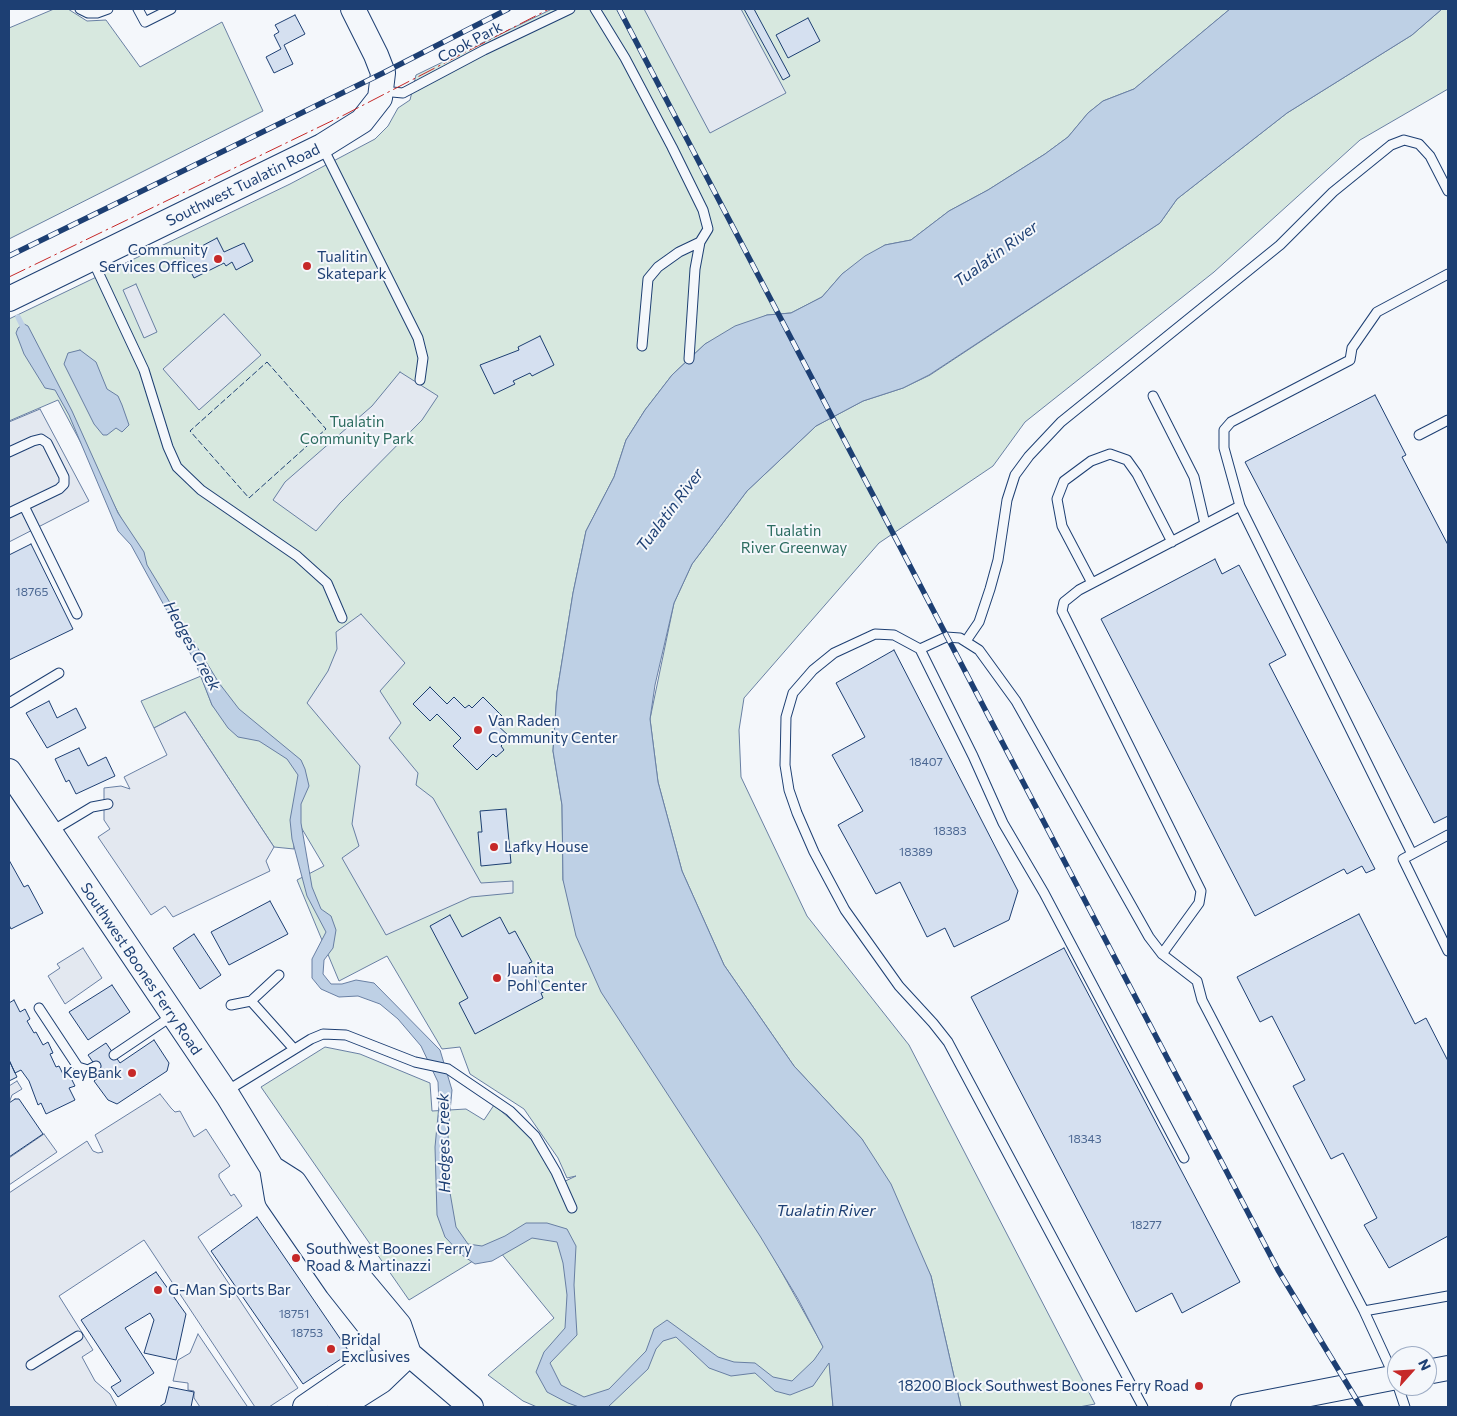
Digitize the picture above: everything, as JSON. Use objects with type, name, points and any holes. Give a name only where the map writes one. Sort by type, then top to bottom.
[{"type":"main road","points":[[353,9],[380,64],[383,73],[382,91]]},
{"type":"main road","name":"Southwest Tualatin Road","points":[[9,299],[322,146],[362,121],[376,104],[382,91]]},
{"type":"main road","name":"Southwest Boones Ferry Road","points":[[9,771],[225,1092],[272,1168],[294,1182],[354,1271],[399,1325],[409,1354]]},
{"type":"main road","points":[[305,1407],[366,1366],[409,1354]]},
{"type":"main road","points":[[340,1407],[380,1381],[409,1354]]},
{"type":"main road","points":[[409,1354],[471,1407]]},
{"type":"main road","points":[[1243,1407],[1387,1383]]},
{"type":"lane","points":[[80,9],[88,13],[108,9]]},
{"type":"lane","points":[[138,9],[145,22],[171,9]]},
{"type":"lane","name":"Cook Park","points":[[382,91],[403,93],[492,46],[570,9]]},
{"type":"lane","points":[[595,9],[672,147],[703,210],[708,228],[700,242],[695,269],[689,359]]},
{"type":"lane","points":[[966,641],[979,622],[990,589],[998,560],[1007,500],[1015,475],[1061,422],[1280,245],[1332,192],[1391,145],[1404,140],[1419,144],[1430,156],[1448,191]]},
{"type":"lane","points":[[322,146],[418,338],[423,358],[420,380]]},
{"type":"lane","points":[[642,346],[645,294],[648,279],[658,266],[700,242]]},
{"type":"lane","points":[[92,258],[144,370],[168,447],[177,467],[201,490],[297,556],[327,583],[342,618]]},
{"type":"lane","points":[[1412,854],[1240,506],[1224,448],[1224,430],[1231,422],[1350,360],[1352,348],[1377,312],[1448,274]]},
{"type":"lane","points":[[1154,396],[1194,477],[1205,524]]},
{"type":"lane","points":[[1419,435],[1448,420]]},
{"type":"lane","points":[[9,452],[32,441],[41,439],[47,443],[64,477],[64,484],[59,489],[9,513]]},
{"type":"lane","points":[[1092,583],[1062,526],[1057,499],[1064,481],[1091,462],[1110,454],[1127,460],[1137,474],[1172,542]]},
{"type":"lane","points":[[24,506],[77,614]]},
{"type":"lane","points":[[1162,954],[1199,903],[1201,891],[1062,611],[1064,602],[1092,583],[1240,506]]},
{"type":"lane","points":[[1143,1407],[948,1042],[933,1022],[899,986],[845,910],[814,852],[789,790],[785,765],[786,717],[792,693],[834,653],[875,634],[894,634],[920,649],[973,756],[1003,823],[1049,902],[1184,1158]]},
{"type":"lane","points":[[920,649],[946,637],[960,638],[966,641],[979,650],[1016,701],[1149,937],[1162,954],[1197,981],[1202,1000],[1364,1310],[1387,1359]]},
{"type":"lane","points":[[9,703],[59,673]]},
{"type":"lane","points":[[50,833],[92,808],[108,804]]},
{"type":"lane","points":[[1448,836],[1402,859],[1448,951]]},
{"type":"lane","points":[[231,1005],[251,1001],[279,975]]},
{"type":"lane","points":[[251,1001],[294,1048]]},
{"type":"lane","points":[[39,1008],[78,1067],[88,1070],[96,1066]]},
{"type":"lane","points":[[114,1054],[173,1015]]},
{"type":"lane","points":[[225,1092],[294,1048],[323,1034],[336,1033],[346,1035],[415,1062],[448,1069],[510,1111],[535,1136],[556,1172],[572,1208]]},
{"type":"lane","points":[[1364,1310],[1448,1296]]},
{"type":"lane","points":[[30,1365],[78,1336]]},
{"type":"green space","points":[[54,9],[68,9],[87,21],[106,20],[140,67],[222,22],[263,111],[9,239],[9,28]]},
{"type":"green space","name":"Tualatin Community Park","points":[[552,9],[1230,9],[1134,89],[1103,101],[1088,113],[1068,137],[1045,154],[988,190],[949,211],[911,240],[885,245],[842,274],[822,297],[791,313],[767,315],[705,344],[672,375],[645,410],[626,440],[614,477],[586,531],[573,593],[557,692],[553,751],[562,805],[563,880],[829,1357],[833,1407],[537,1407],[523,1401],[488,1375],[554,1318],[496,1247],[409,1300],[261,1087],[325,1047],[360,1054],[430,1083],[432,1111],[466,1109],[484,1120],[494,1105],[529,1135],[559,1184],[576,1176],[567,1178],[558,1158],[524,1109],[470,1074],[460,1047],[442,1049],[387,956],[339,981],[297,880],[324,866],[292,812],[294,849],[274,847],[185,712],[154,728],[141,701],[201,676],[212,705],[238,737],[58,400],[9,421],[9,319],[290,184],[375,139],[388,126],[398,108],[410,100],[416,75]]},
{"type":"green space","name":"Tualatin River Greenway","points":[[1442,9],[1448,9],[1448,89],[1360,140],[1214,272],[1025,422],[993,466],[879,543],[744,698],[739,730],[741,777],[807,916],[909,1045],[1095,1404],[1079,1407],[961,1407],[931,1276],[862,1139],[794,1066],[724,965],[682,871],[658,782],[650,719],[674,603],[692,564],[747,491],[816,426],[863,401],[903,388],[930,375],[1160,223],[1177,199],[1287,113],[1412,35]]},
{"type":"shaded area","points":[[644,9],[741,9],[786,93],[710,133]]},
{"type":"shaded area","points":[[136,284],[157,332],[144,338],[123,290]]},
{"type":"shaded area","points":[[224,314],[261,355],[199,410],[163,369]]},
{"type":"shaded area","points":[[400,372],[438,396],[422,420],[340,503],[316,531],[273,500],[285,482],[372,406]]},
{"type":"shaded area","points":[[40,409],[89,501],[9,542],[9,422]]},
{"type":"shaded area","points":[[361,614],[405,663],[380,691],[401,723],[389,738],[418,773],[416,785],[433,798],[481,883],[513,881],[513,893],[471,897],[386,935],[342,858],[359,846],[352,824],[360,766],[307,703],[328,671],[337,649],[336,632]]},
{"type":"shaded area","points":[[185,712],[274,847],[266,861],[270,871],[173,917],[165,906],[151,915],[98,837],[110,829],[104,820],[104,788],[121,786],[130,789],[124,777],[167,755],[154,728]]},
{"type":"shaded area","points":[[83,948],[102,978],[65,1004],[48,976],[60,968],[57,964]]},
{"type":"shaded area","points":[[17,1081],[22,1089],[12,1095],[9,1103],[9,1086]]},
{"type":"shaded area","points":[[160,1094],[175,1112],[180,1111],[194,1137],[206,1129],[230,1166],[219,1174],[219,1177],[231,1196],[234,1194],[242,1206],[198,1237],[298,1388],[269,1407],[255,1407],[144,1240],[59,1296],[93,1350],[82,1357],[95,1381],[110,1394],[117,1407],[9,1407],[9,1193],[87,1141],[93,1151],[103,1152],[95,1135]]},
{"type":"shaded area","points":[[44,1134],[57,1152],[9,1185],[9,1158]]},
{"type":"shaded area","points":[[198,1334],[247,1407],[200,1407],[194,1398],[194,1391],[188,1390],[188,1383],[173,1381],[178,1360],[190,1353]]},
{"type":"water","name":"Tualatin River","points":[[1230,9],[1442,9],[1412,35],[1287,113],[1177,199],[1160,223],[929,375],[903,388],[863,401],[816,426],[747,491],[692,564],[674,603],[655,685],[650,719],[658,782],[682,871],[724,965],[794,1066],[862,1139],[891,1184],[931,1276],[961,1407],[833,1407],[829,1363],[813,1386],[790,1395],[775,1391],[755,1373],[731,1376],[709,1368],[676,1337],[663,1341],[656,1349],[648,1369],[608,1407],[579,1407],[568,1403],[547,1392],[536,1372],[544,1352],[565,1328],[567,1295],[563,1263],[557,1242],[532,1238],[492,1261],[475,1264],[462,1255],[445,1237],[437,1215],[435,1147],[439,1105],[438,1082],[421,1046],[398,1019],[380,1004],[358,996],[339,997],[321,989],[312,978],[312,959],[326,932],[307,896],[292,839],[290,820],[298,775],[287,759],[259,741],[238,737],[228,728],[212,705],[195,662],[131,545],[118,531],[69,415],[55,390],[45,388],[24,354],[16,333],[18,328],[24,324],[28,326],[72,411],[118,513],[144,552],[147,565],[219,683],[239,709],[301,760],[309,786],[301,804],[301,823],[312,887],[321,909],[331,916],[336,930],[333,948],[324,960],[323,974],[331,984],[342,984],[356,980],[374,983],[440,1050],[452,1090],[448,1133],[449,1187],[456,1227],[468,1244],[482,1246],[505,1236],[526,1223],[547,1223],[567,1229],[576,1246],[574,1285],[577,1335],[550,1363],[561,1385],[584,1397],[609,1389],[646,1351],[654,1329],[667,1320],[718,1357],[734,1362],[755,1363],[773,1377],[792,1381],[814,1360],[823,1347],[798,1299],[760,1236],[601,992],[576,936],[563,880],[562,805],[553,751],[557,692],[573,593],[586,531],[614,477],[626,440],[645,410],[672,375],[705,344],[735,326],[767,315],[791,313],[822,297],[842,274],[865,256],[885,245],[911,240],[949,211],[988,190],[1045,154],[1068,137],[1088,113],[1103,101],[1134,89]]},
{"type":"water","points":[[80,350],[96,362],[107,389],[118,396],[129,425],[122,432],[116,428],[107,435],[103,435],[94,424],[64,364],[68,353]]},
{"type":"building","points":[[744,9],[754,9],[790,76],[783,80]]},
{"type":"building","points":[[295,15],[305,34],[284,45],[293,64],[274,73],[266,57],[281,49],[274,35],[279,32],[275,25]]},
{"type":"building","points":[[808,18],[820,41],[788,58],[776,35]]},
{"type":"building","name":"Community Services Offices","points":[[217,238],[224,252],[244,243],[253,261],[236,270],[232,262],[226,266],[224,263],[194,278],[183,256]]},
{"type":"building","points":[[540,336],[554,365],[532,376],[530,373],[513,381],[515,384],[494,394],[480,365],[519,350],[518,347]]},
{"type":"building","points":[[1375,395],[1406,455],[1402,457],[1448,545],[1448,816],[1434,823],[1245,462]]},
{"type":"building","points":[[31,544],[73,629],[9,660],[9,555]]},
{"type":"building","points":[[1215,559],[1222,574],[1239,565],[1286,655],[1269,664],[1375,869],[1366,873],[1362,866],[1347,874],[1344,869],[1255,916],[1101,619]]},
{"type":"building","points":[[894,650],[1018,891],[1009,920],[954,947],[945,928],[927,937],[900,882],[876,894],[838,825],[863,811],[832,755],[865,737],[836,683]]},
{"type":"building","name":"Van Raden Community Center","points":[[430,687],[447,704],[454,697],[465,708],[469,705],[472,708],[483,697],[502,716],[495,723],[510,737],[501,746],[504,750],[496,757],[493,754],[477,770],[453,746],[461,738],[437,714],[430,721],[413,704]]},
{"type":"building","points":[[49,701],[57,718],[76,708],[86,728],[47,748],[26,713]]},
{"type":"building","points":[[79,748],[88,766],[106,757],[115,776],[76,794],[69,780],[66,782],[55,759]]},
{"type":"building","name":"Lafky House","points":[[506,809],[511,863],[481,866],[478,832],[482,832],[480,811]]},
{"type":"building","points":[[9,860],[24,887],[28,885],[43,913],[11,929],[9,925]]},
{"type":"building","points":[[270,901],[288,934],[229,965],[211,932]]},
{"type":"building","points":[[1359,914],[1415,1024],[1426,1018],[1448,1061],[1448,1236],[1389,1268],[1364,1225],[1377,1218],[1343,1153],[1331,1159],[1293,1086],[1305,1080],[1272,1016],[1260,1022],[1237,977]]},
{"type":"building","name":"Juanita Pohl Center","points":[[450,915],[462,937],[500,917],[509,934],[515,931],[532,962],[529,963],[544,992],[541,993],[543,998],[475,1034],[459,1003],[468,998],[430,926]]},
{"type":"building","points":[[194,934],[221,975],[200,989],[173,948]]},
{"type":"building","points":[[1064,948],[1240,1282],[1182,1313],[1172,1293],[1136,1312],[971,997]]},
{"type":"building","points":[[112,985],[130,1012],[88,1040],[69,1012]]},
{"type":"building","points":[[14,1000],[20,1012],[25,1009],[30,1019],[27,1021],[43,1045],[48,1042],[53,1053],[50,1054],[56,1067],[59,1066],[65,1078],[70,1076],[75,1086],[69,1088],[75,1100],[46,1114],[41,1103],[38,1105],[29,1081],[21,1070],[15,1073],[9,1060],[9,1003]]},
{"type":"building","name":"KeyBank","points":[[154,1040],[169,1063],[167,1071],[117,1104],[108,1100],[94,1081],[102,1075],[88,1055],[106,1043],[120,1063]]},
{"type":"building","points":[[9,1060],[17,1077],[9,1081]]},
{"type":"building","points":[[19,1099],[43,1134],[9,1157],[9,1103]]},
{"type":"building","points":[[257,1217],[350,1353],[303,1384],[211,1251]]},
{"type":"building","points":[[156,1272],[186,1314],[176,1360],[144,1353],[154,1320],[150,1313],[125,1328],[154,1373],[118,1397],[111,1387],[121,1381],[81,1320]]},
{"type":"building","points":[[169,1387],[194,1392],[191,1407],[159,1407],[165,1403]]},
{"type":"waterway","name":"Hedges Creek","points":[[18,317],[25,331]]},
{"type":"railway","points":[[9,256],[383,73],[508,9]]},
{"type":"railway","points":[[619,9],[1278,1270],[1361,1407]]},
{"type":"fence","points":[[267,362],[326,429],[249,498],[190,431],[267,362]]},
{"type":"power","points":[[9,277],[344,115],[549,9]]},
{"type":"place","name":"Community Services Offices","points":[[218,259]]},
{"type":"place","name":"Tualitin Skatepark","points":[[307,266]]},
{"type":"place","name":"Van Raden Community Center","points":[[478,730]]},
{"type":"place","name":"Lafky House","points":[[494,847]]},
{"type":"place","name":"Juanita Pohl Center","points":[[497,978]]},
{"type":"place","name":"KeyBank","points":[[132,1073]]},
{"type":"place","name":"Southwest Boones Ferry Road & Martinazzi","points":[[296,1258]]},
{"type":"place","name":"G-Man Sports Bar","points":[[158,1290]]},
{"type":"place","name":"Bridal Exclusives","points":[[331,1349]]},
{"type":"place","name":"18200 Block Southwest Boones Ferry Road","points":[[1199,1386]]}]
